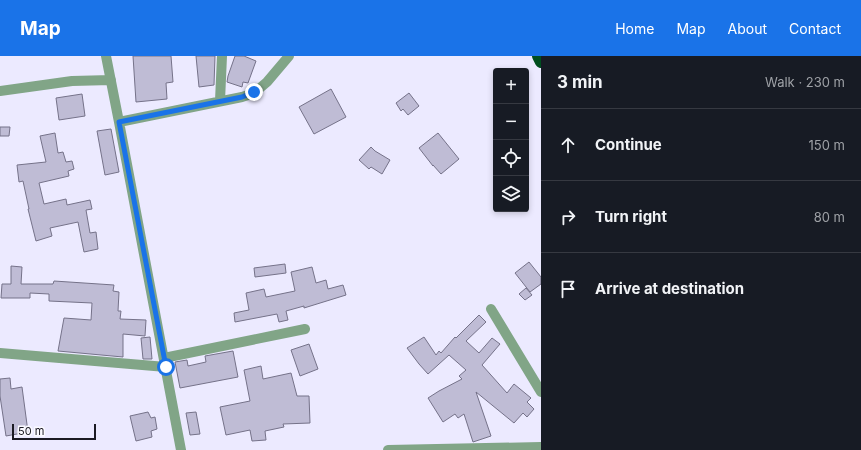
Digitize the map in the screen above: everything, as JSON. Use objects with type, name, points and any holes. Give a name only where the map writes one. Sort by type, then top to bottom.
[{"type":"highway","points":[[538,56],[541,62]]},
{"type":"street","points":[[106,56],[181,450]]},
{"type":"street","points":[[220,101],[222,56]]},
{"type":"street","points":[[119,122],[242,97],[254,92],[267,82],[289,56]]},
{"type":"street","points":[[0,91],[72,81],[111,80]]},
{"type":"street","points":[[491,309],[541,392]]},
{"type":"street","points":[[0,353],[165,363],[305,329]]},
{"type":"street","points":[[388,450],[541,447]]},
{"type":"building","points":[[133,56],[171,56],[173,82],[166,83],[167,99],[136,102]]},
{"type":"building","points":[[196,56],[215,56],[214,85],[199,87]]},
{"type":"building","points":[[235,56],[244,56],[256,61],[248,83],[243,82],[242,87],[227,82]]},
{"type":"building","points":[[331,89],[346,117],[314,134],[299,107]]},
{"type":"building","points":[[409,93],[419,106],[408,115],[403,109],[401,111],[396,103]]},
{"type":"building","points":[[82,94],[85,116],[59,120],[56,98]]},
{"type":"building","points":[[0,127],[10,127],[9,136],[0,136]]},
{"type":"building","points":[[111,129],[119,172],[105,175],[97,131]]},
{"type":"building","points":[[55,133],[58,153],[63,152],[66,162],[72,161],[74,169],[68,171],[69,176],[39,183],[44,204],[66,199],[67,205],[90,200],[92,209],[86,210],[90,233],[96,232],[98,249],[84,252],[78,222],[50,228],[52,236],[36,241],[23,181],[19,182],[17,165],[46,162],[40,136]]},
{"type":"building","points":[[438,133],[459,159],[441,174],[419,148]]},
{"type":"building","points":[[371,147],[390,160],[382,174],[371,167],[369,169],[359,160]]},
{"type":"building","points":[[529,262],[541,277],[541,284],[530,292],[515,273]]},
{"type":"building","points":[[285,264],[286,273],[255,277],[254,268]]},
{"type":"building","points":[[11,266],[22,267],[21,284],[53,284],[54,281],[114,285],[113,291],[119,292],[118,311],[121,311],[120,319],[146,320],[145,336],[123,334],[123,357],[58,351],[64,318],[91,320],[92,303],[49,301],[49,294],[30,293],[30,298],[1,298],[2,284],[11,284]]},
{"type":"building","points":[[312,267],[316,283],[326,280],[328,289],[343,285],[346,295],[304,308],[304,306],[286,311],[288,320],[279,322],[277,314],[235,322],[234,313],[249,310],[246,293],[264,289],[266,297],[295,291],[291,272]]},
{"type":"building","points":[[526,288],[532,295],[525,300],[519,294]]},
{"type":"building","points":[[479,315],[486,322],[466,341],[479,353],[492,338],[500,344],[482,365],[507,393],[514,384],[531,398],[527,402],[534,409],[527,417],[523,413],[514,423],[476,392],[491,436],[473,442],[464,414],[458,418],[455,414],[443,422],[428,398],[462,379],[459,376],[466,370],[449,355],[428,374],[407,348],[424,337],[436,355],[439,351],[441,353],[455,337],[456,338]]},
{"type":"building","points":[[150,337],[152,359],[143,359],[141,338]]},
{"type":"building","points":[[309,344],[318,369],[300,376],[291,350]]},
{"type":"building","points":[[233,351],[238,377],[180,388],[175,362],[187,360],[188,366],[206,362],[205,356]]},
{"type":"building","points":[[261,366],[263,379],[291,373],[297,396],[309,396],[310,423],[283,424],[284,427],[265,431],[266,440],[252,441],[250,430],[226,435],[220,407],[250,401],[244,370]]},
{"type":"building","points":[[10,378],[11,389],[22,387],[28,432],[6,436],[0,396],[0,379]]},
{"type":"building","points":[[148,412],[151,418],[155,417],[157,429],[151,431],[152,437],[136,441],[130,416]]},
{"type":"building","points":[[196,412],[200,434],[190,435],[186,413]]},
{"type":"route","points":[[166,367],[119,122],[242,97],[254,92]]}]
